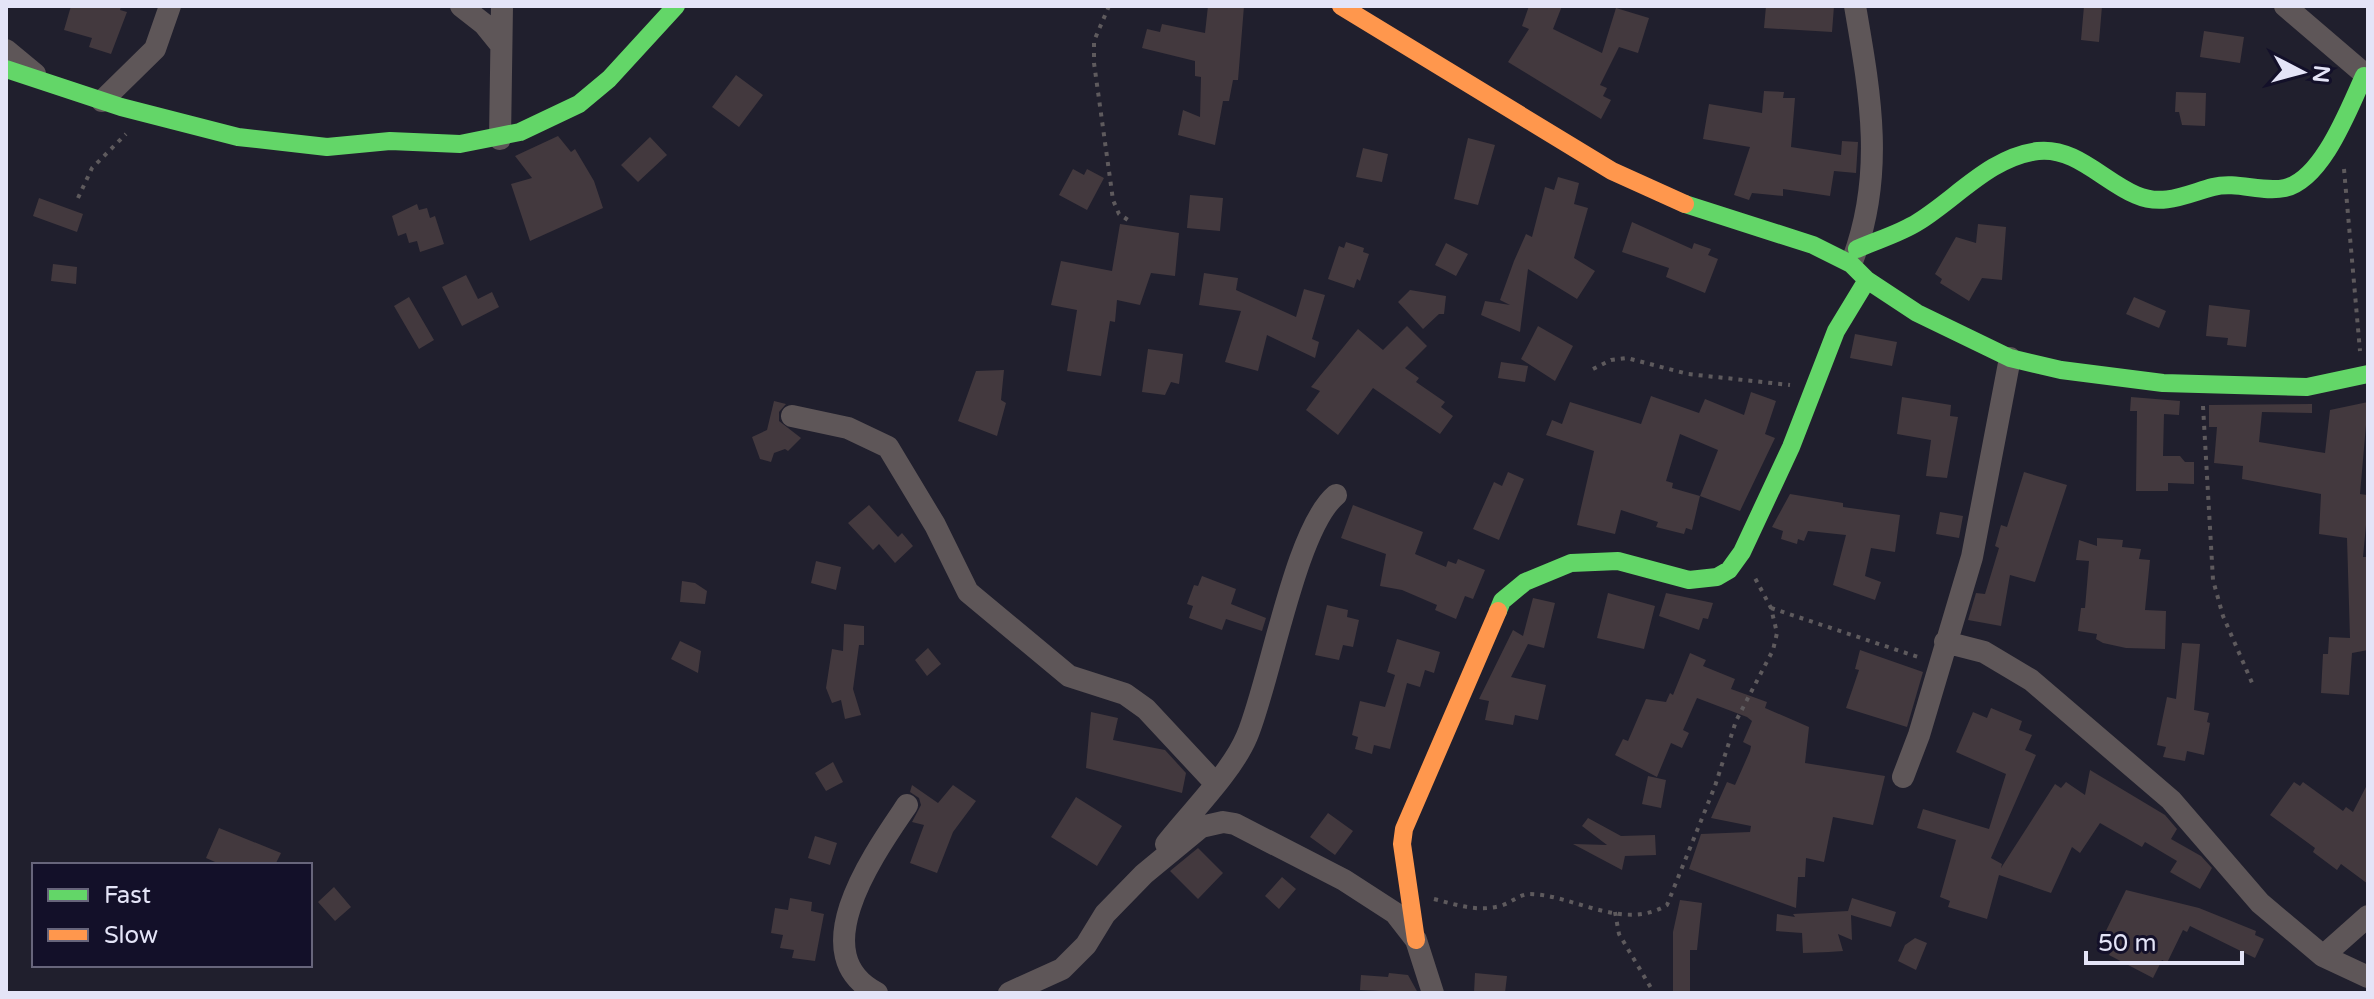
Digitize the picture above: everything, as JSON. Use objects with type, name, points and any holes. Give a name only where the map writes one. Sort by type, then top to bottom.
[{"type":"street","points":[[102,101],[155,49],[170,6]]},
{"type":"street","points":[[461,6],[484,24],[501,45]]},
{"type":"street","points":[[500,139],[502,6]]},
{"type":"street","points":[[6,69],[212,134],[319,148],[370,141],[444,145],[500,139],[564,113],[593,92],[676,6]]},
{"type":"street","points":[[1341,6],[1612,171],[1694,208],[1813,245],[1858,264],[1917,313],[2010,358],[2130,380],[2202,384],[2307,387],[2368,374]]},
{"type":"street","points":[[1433,993],[1416,940],[1412,894],[1402,844],[1404,829],[1493,619],[1514,586],[1541,573],[1589,560],[1617,560],[1689,580],[1707,580],[1730,569],[1741,556],[1813,387],[1858,264],[1873,176],[1874,125],[1855,6]]},
{"type":"street","points":[[1858,264],[1959,189],[2026,153],[2059,151],[2074,156],[2139,197],[2158,200],[2183,198],[2223,185],[2285,188],[2301,182],[2315,168],[2366,77],[2285,6]]},
{"type":"street","points":[[6,50],[45,82]]},
{"type":"street","points":[[1903,777],[1972,557],[2010,358]]},
{"type":"street","points":[[792,416],[848,428],[888,447],[935,525],[968,592],[1069,676],[1125,694],[1146,709],[1215,783]]},
{"type":"street","points":[[1144,874],[1247,737],[1306,549],[1328,501],[1336,495]]},
{"type":"street","points":[[1942,652],[1984,652],[2031,680],[2171,800],[2260,903],[2323,956],[2368,977]]},
{"type":"street","points":[[877,993],[860,984],[850,971],[844,949],[847,920],[867,868],[907,805]]},
{"type":"street","points":[[1009,993],[1062,969],[1086,945],[1105,914],[1144,874],[1201,827],[1223,822],[1235,824],[1383,902],[1416,940]]},
{"type":"street","points":[[2323,956],[2368,916]]},
{"type":"path","points":[[1109,6],[1094,41],[1094,63],[1113,200],[1128,220]]},
{"type":"path","points":[[78,198],[92,168],[142,113]]},
{"type":"path","points":[[2343,168],[2354,311],[2368,374]]},
{"type":"path","points":[[1593,369],[1611,360],[1627,358],[1717,379],[1813,387]]},
{"type":"path","points":[[2202,384],[2213,580],[2223,616],[2253,685]]},
{"type":"path","points":[[1412,894],[1479,910],[1531,894],[1615,912],[1656,911],[1667,905],[1736,721],[1773,650],[1777,633],[1771,608],[1741,556]]},
{"type":"path","points":[[1771,608],[1942,652]]},
{"type":"path","points":[[1615,912],[1619,934],[1654,993]]},
{"type":"building","points":[[71,6],[121,6],[120,10],[127,12],[111,54],[89,47],[92,38],[64,30]]},
{"type":"building","points":[[1208,6],[1244,6],[1238,80],[1233,80],[1229,101],[1223,101],[1215,145],[1178,135],[1183,110],[1200,117],[1201,77],[1195,76],[1195,61],[1142,48],[1147,29],[1160,32],[1162,24],[1205,33]]},
{"type":"building","points":[[1529,6],[1562,6],[1553,29],[1602,53],[1616,8],[1649,18],[1638,53],[1619,47],[1600,85],[1607,88],[1603,96],[1611,100],[1601,119],[1508,62],[1529,29],[1522,26]]},
{"type":"building","points":[[1766,6],[1834,6],[1832,32],[1764,28]]},
{"type":"building","points":[[2084,6],[2102,6],[2099,42],[2081,40]]},
{"type":"building","points":[[2204,31],[2244,37],[2240,63],[2200,57]]},
{"type":"building","points":[[736,75],[763,95],[739,127],[712,107]]},
{"type":"building","points":[[1764,91],[1784,92],[1783,98],[1795,98],[1791,147],[1841,155],[1842,141],[1858,142],[1856,173],[1834,171],[1830,196],[1783,189],[1783,196],[1752,193],[1749,200],[1734,195],[1750,147],[1703,139],[1709,104],[1762,113]]},
{"type":"building","points":[[2176,92],[2206,93],[2205,126],[2182,125],[2179,112],[2175,112]]},
{"type":"building","points":[[558,136],[571,152],[575,149],[594,181],[603,208],[530,241],[511,184],[532,178],[515,156]]},
{"type":"building","points":[[650,137],[667,155],[638,182],[621,165]]},
{"type":"building","points":[[1468,138],[1495,145],[1478,205],[1454,199]]},
{"type":"building","points":[[1363,148],[1388,154],[1382,182],[1356,177]]},
{"type":"building","points":[[1073,169],[1084,175],[1087,169],[1104,178],[1087,210],[1059,195]]},
{"type":"building","points":[[1558,177],[1579,183],[1574,204],[1588,208],[1574,258],[1595,271],[1577,299],[1528,269],[1520,332],[1481,315],[1485,301],[1510,305],[1500,300],[1514,261],[1526,234],[1532,237],[1545,187],[1554,190]]},
{"type":"building","points":[[1190,195],[1223,198],[1220,231],[1187,228]]},
{"type":"building","points":[[39,198],[83,214],[77,232],[33,216]]},
{"type":"building","points":[[417,204],[419,210],[427,208],[430,218],[435,216],[444,244],[420,252],[417,241],[409,243],[406,233],[398,236],[392,216]]},
{"type":"building","points":[[1632,222],[1692,249],[1694,243],[1711,249],[1708,255],[1718,259],[1705,293],[1666,277],[1669,268],[1622,252]]},
{"type":"building","points":[[1120,224],[1179,233],[1175,276],[1151,273],[1140,305],[1117,300],[1115,322],[1110,321],[1101,376],[1067,371],[1077,310],[1051,305],[1061,261],[1112,271]]},
{"type":"building","points":[[1978,224],[2006,227],[2002,280],[1982,278],[1969,301],[1940,283],[1942,279],[1935,274],[1956,237],[1976,243]]},
{"type":"building","points":[[1346,242],[1364,248],[1363,252],[1369,254],[1360,281],[1357,279],[1354,288],[1328,279],[1339,246],[1344,248]]},
{"type":"building","points":[[1446,243],[1468,254],[1456,276],[1435,265]]},
{"type":"building","points":[[53,264],[77,267],[76,284],[51,281]]},
{"type":"building","points":[[1204,273],[1238,278],[1236,290],[1296,317],[1304,289],[1325,295],[1312,339],[1319,342],[1315,358],[1267,335],[1258,371],[1225,362],[1241,311],[1199,305]]},
{"type":"building","points":[[466,275],[478,299],[492,292],[499,307],[462,326],[442,287]]},
{"type":"building","points":[[1410,290],[1446,296],[1444,314],[1439,314],[1423,329],[1398,302]]},
{"type":"building","points":[[409,297],[434,340],[419,349],[394,306]]},
{"type":"building","points":[[2134,297],[2166,311],[2159,328],[2126,314]]},
{"type":"building","points":[[2209,305],[2250,310],[2246,347],[2227,345],[2228,338],[2206,336]]},
{"type":"building","points":[[1407,326],[1427,346],[1405,368],[1419,378],[1416,382],[1445,402],[1441,407],[1453,416],[1440,434],[1373,388],[1338,435],[1306,410],[1320,391],[1311,387],[1358,329],[1383,350]]},
{"type":"building","points":[[1538,326],[1573,346],[1555,381],[1521,359]]},
{"type":"building","points":[[1855,334],[1897,342],[1892,366],[1850,358]]},
{"type":"building","points":[[1148,349],[1183,354],[1179,384],[1171,382],[1165,395],[1142,392]]},
{"type":"building","points":[[1501,362],[1528,366],[1525,382],[1498,378]]},
{"type":"building","points":[[1004,370],[1001,400],[1006,403],[997,436],[958,421],[976,371]]},
{"type":"building","points":[[1751,392],[1776,401],[1765,434],[1775,438],[1740,511],[1700,496],[1692,530],[1686,528],[1684,534],[1656,527],[1658,522],[1621,510],[1615,534],[1577,525],[1594,451],[1546,435],[1552,420],[1562,424],[1570,402],[1641,424],[1651,396],[1699,413],[1705,399],[1744,415]],"holes":[[[1680,434],[1718,450],[1700,496],[1672,488],[1673,483],[1666,481]]]},
{"type":"building","points":[[1902,397],[1951,405],[1950,416],[1958,417],[1947,478],[1926,476],[1931,440],[1897,434]]},
{"type":"building","points":[[2131,397],[2180,401],[2179,415],[2164,414],[2163,456],[2180,456],[2185,462],[2194,462],[2194,484],[2168,483],[2168,491],[2136,491],[2137,411],[2130,411]]},
{"type":"building","points":[[774,401],[786,404],[779,412],[779,421],[801,438],[788,451],[785,449],[774,453],[771,462],[760,459],[752,437],[767,430]]},
{"type":"building","points":[[2368,402],[2360,494],[2367,495],[2368,504],[2363,557],[2368,557],[2368,650],[2352,653],[2349,695],[2321,693],[2323,654],[2328,654],[2329,637],[2350,638],[2347,538],[2319,534],[2321,494],[2242,479],[2243,466],[2214,463],[2217,427],[2209,427],[2209,405],[2312,404],[2312,413],[2262,412],[2259,442],[2325,453],[2330,410]]},
{"type":"building","points":[[1508,472],[1524,479],[1499,540],[1473,529],[1494,482],[1502,486]]},
{"type":"building","points":[[2024,472],[2067,485],[2035,582],[2010,575],[2001,626],[1968,620],[1976,593],[1985,594],[1999,548],[1995,546],[2001,525],[2007,527]]},
{"type":"building","points":[[1790,494],[1843,503],[1843,507],[1900,515],[1895,552],[1871,548],[1865,576],[1881,582],[1875,600],[1833,585],[1846,535],[1808,531],[1804,541],[1798,539],[1797,544],[1781,539],[1783,531],[1772,527]]},
{"type":"building","points":[[869,505],[898,537],[902,533],[913,546],[895,563],[879,544],[873,550],[848,523]]},
{"type":"building","points":[[1353,505],[1423,532],[1415,554],[1446,567],[1448,561],[1456,564],[1458,559],[1485,570],[1473,599],[1465,596],[1456,619],[1435,610],[1437,605],[1402,590],[1380,586],[1386,554],[1341,538]]},
{"type":"building","points":[[1940,512],[1963,516],[1959,538],[1936,534]]},
{"type":"building","points":[[2097,538],[2123,540],[2122,547],[2141,549],[2139,559],[2150,560],[2145,610],[2166,611],[2165,649],[2126,648],[2103,643],[2096,639],[2097,634],[2078,631],[2081,608],[2085,608],[2089,561],[2076,560],[2079,540],[2097,546]]},
{"type":"building","points":[[816,561],[841,567],[836,590],[811,583]]},
{"type":"building","points":[[1202,576],[1236,589],[1231,604],[1266,618],[1262,631],[1226,619],[1222,630],[1189,618],[1193,606],[1187,604],[1194,585],[1198,586]]},
{"type":"building","points":[[682,581],[695,583],[707,591],[705,604],[680,602]]},
{"type":"building","points":[[1608,593],[1655,606],[1644,649],[1597,638]]},
{"type":"building","points":[[1666,593],[1713,603],[1708,619],[1703,618],[1699,630],[1659,616]]},
{"type":"building","points":[[1533,598],[1555,603],[1544,648],[1528,644],[1511,677],[1546,685],[1538,720],[1515,715],[1513,725],[1485,720],[1489,701],[1479,699],[1513,630],[1523,636]]},
{"type":"building","points":[[1327,605],[1348,610],[1347,617],[1359,620],[1353,647],[1343,645],[1339,660],[1315,655]]},
{"type":"building","points":[[844,624],[864,626],[864,645],[859,645],[853,689],[861,715],[845,719],[841,700],[832,703],[826,688],[832,649],[843,651]]},
{"type":"building","points":[[1397,639],[1440,652],[1434,673],[1425,670],[1420,687],[1407,683],[1390,749],[1374,745],[1372,754],[1355,749],[1358,737],[1352,735],[1360,701],[1385,707],[1395,675],[1387,672]]},
{"type":"building","points":[[680,641],[701,651],[698,673],[671,659]]},
{"type":"building","points":[[2182,643],[2200,644],[2194,710],[2209,713],[2207,722],[2210,723],[2204,755],[2187,751],[2185,761],[2163,757],[2166,747],[2157,745],[2167,697],[2176,699]]},
{"type":"building","points":[[928,648],[941,664],[927,676],[915,660]]},
{"type":"building","points":[[1860,650],[1923,672],[1907,727],[1846,708],[1859,670],[1855,669]]},
{"type":"building","points":[[1690,653],[1706,660],[1703,666],[1735,679],[1731,689],[1767,702],[1765,708],[1809,727],[1805,763],[1885,776],[1873,825],[1833,817],[1824,862],[1806,858],[1805,877],[1798,877],[1796,908],[1689,869],[1701,834],[1750,832],[1751,826],[1711,818],[1727,782],[1735,785],[1750,751],[1751,746],[1743,742],[1752,721],[1697,698],[1683,730],[1689,733],[1682,748],[1671,743],[1657,777],[1615,755],[1623,739],[1628,741],[1646,699],[1666,702],[1670,693],[1673,695]]},
{"type":"building","points":[[1991,708],[2022,721],[2019,730],[2032,735],[2025,750],[2036,755],[1991,858],[2002,864],[2001,868],[2055,784],[2061,788],[2066,782],[2085,795],[2090,770],[2165,815],[2177,829],[2171,839],[2201,856],[2212,868],[2200,889],[2170,872],[2177,861],[2145,842],[2142,847],[2100,823],[2080,853],[2072,847],[2051,893],[1999,875],[1987,919],[1948,907],[1950,901],[1940,897],[1956,840],[1917,828],[1923,809],[1989,829],[2006,774],[1956,752],[1973,712],[1987,718]]},
{"type":"building","points":[[1091,712],[1118,718],[1113,740],[1165,750],[1186,773],[1182,793],[1086,768]]},
{"type":"building","points":[[833,762],[843,782],[826,791],[815,773]]},
{"type":"building","points":[[1648,776],[1666,780],[1661,808],[1642,804]]},
{"type":"building","points":[[2294,782],[2300,786],[2303,782],[2343,811],[2346,807],[2353,812],[2368,783],[2368,884],[2341,864],[2337,870],[2313,852],[2315,848],[2270,815]]},
{"type":"building","points":[[912,785],[938,803],[953,785],[976,801],[953,832],[937,873],[910,863],[924,825],[912,822],[921,805],[919,798],[910,792]]},
{"type":"building","points":[[1076,797],[1122,826],[1097,866],[1051,837]]},
{"type":"building","points":[[1328,813],[1353,831],[1335,855],[1310,837]]},
{"type":"building","points":[[1588,818],[1621,836],[1655,835],[1656,855],[1625,856],[1622,870],[1573,844],[1607,845],[1582,826]]},
{"type":"building","points":[[219,828],[281,853],[276,863],[217,863],[206,858]]},
{"type":"building","points":[[815,836],[837,843],[830,865],[808,858]]},
{"type":"building","points":[[1198,848],[1223,873],[1198,899],[1170,871]]},
{"type":"building","points":[[1282,877],[1296,889],[1279,909],[1265,896]]},
{"type":"building","points":[[334,887],[351,907],[335,921],[318,902]]},
{"type":"building","points":[[2126,890],[2199,908],[2256,931],[2255,935],[2264,939],[2255,958],[2190,926],[2187,932],[2183,930],[2167,963],[2162,960],[2153,978],[2109,955],[2113,947],[2101,941]]},
{"type":"building","points":[[790,898],[812,902],[811,911],[824,914],[815,961],[792,958],[794,950],[780,948],[783,935],[771,933],[775,908],[788,910]]},
{"type":"building","points":[[1852,898],[1896,912],[1891,927],[1851,915],[1852,940],[1838,934],[1843,951],[1803,953],[1802,933],[1776,931],[1777,914],[1795,917],[1793,914],[1848,911]]},
{"type":"building","points":[[1680,900],[1702,903],[1697,950],[1690,950],[1690,992],[1673,992],[1673,932]]},
{"type":"building","points":[[1915,938],[1927,943],[1916,970],[1898,961],[1905,945]]},
{"type":"building","points":[[1389,973],[1408,975],[1418,993],[1360,990],[1361,975],[1388,977]]},
{"type":"building","points":[[1475,973],[1507,976],[1505,993],[1474,993]]},
{"type":"traffic: fast","points":[[6,69],[121,107],[238,137],[327,147],[390,141],[460,144],[520,132],[579,104],[609,79],[676,6]]},
{"type":"traffic: fast","points":[[1857,249],[1918,222],[2004,161],[2038,151],[2065,154],[2124,189],[2156,200],[2222,186],[2285,188],[2299,182],[2323,157],[2364,76]]},
{"type":"traffic: fast","points":[[1685,204],[1813,245],[1851,264],[1867,280],[1917,313],[2010,358],[2061,370],[2163,383],[2307,387],[2368,374]]},
{"type":"traffic: fast","points":[[1498,611],[1502,601],[1525,582],[1571,563],[1618,561],[1689,580],[1717,577],[1729,570],[1742,552],[1791,447],[1836,331],[1867,280]]},
{"type":"traffic: slow","points":[[1341,6],[1612,171],[1685,204]]},
{"type":"traffic: slow","points":[[1416,940],[1402,844],[1404,829],[1498,611]]}]
